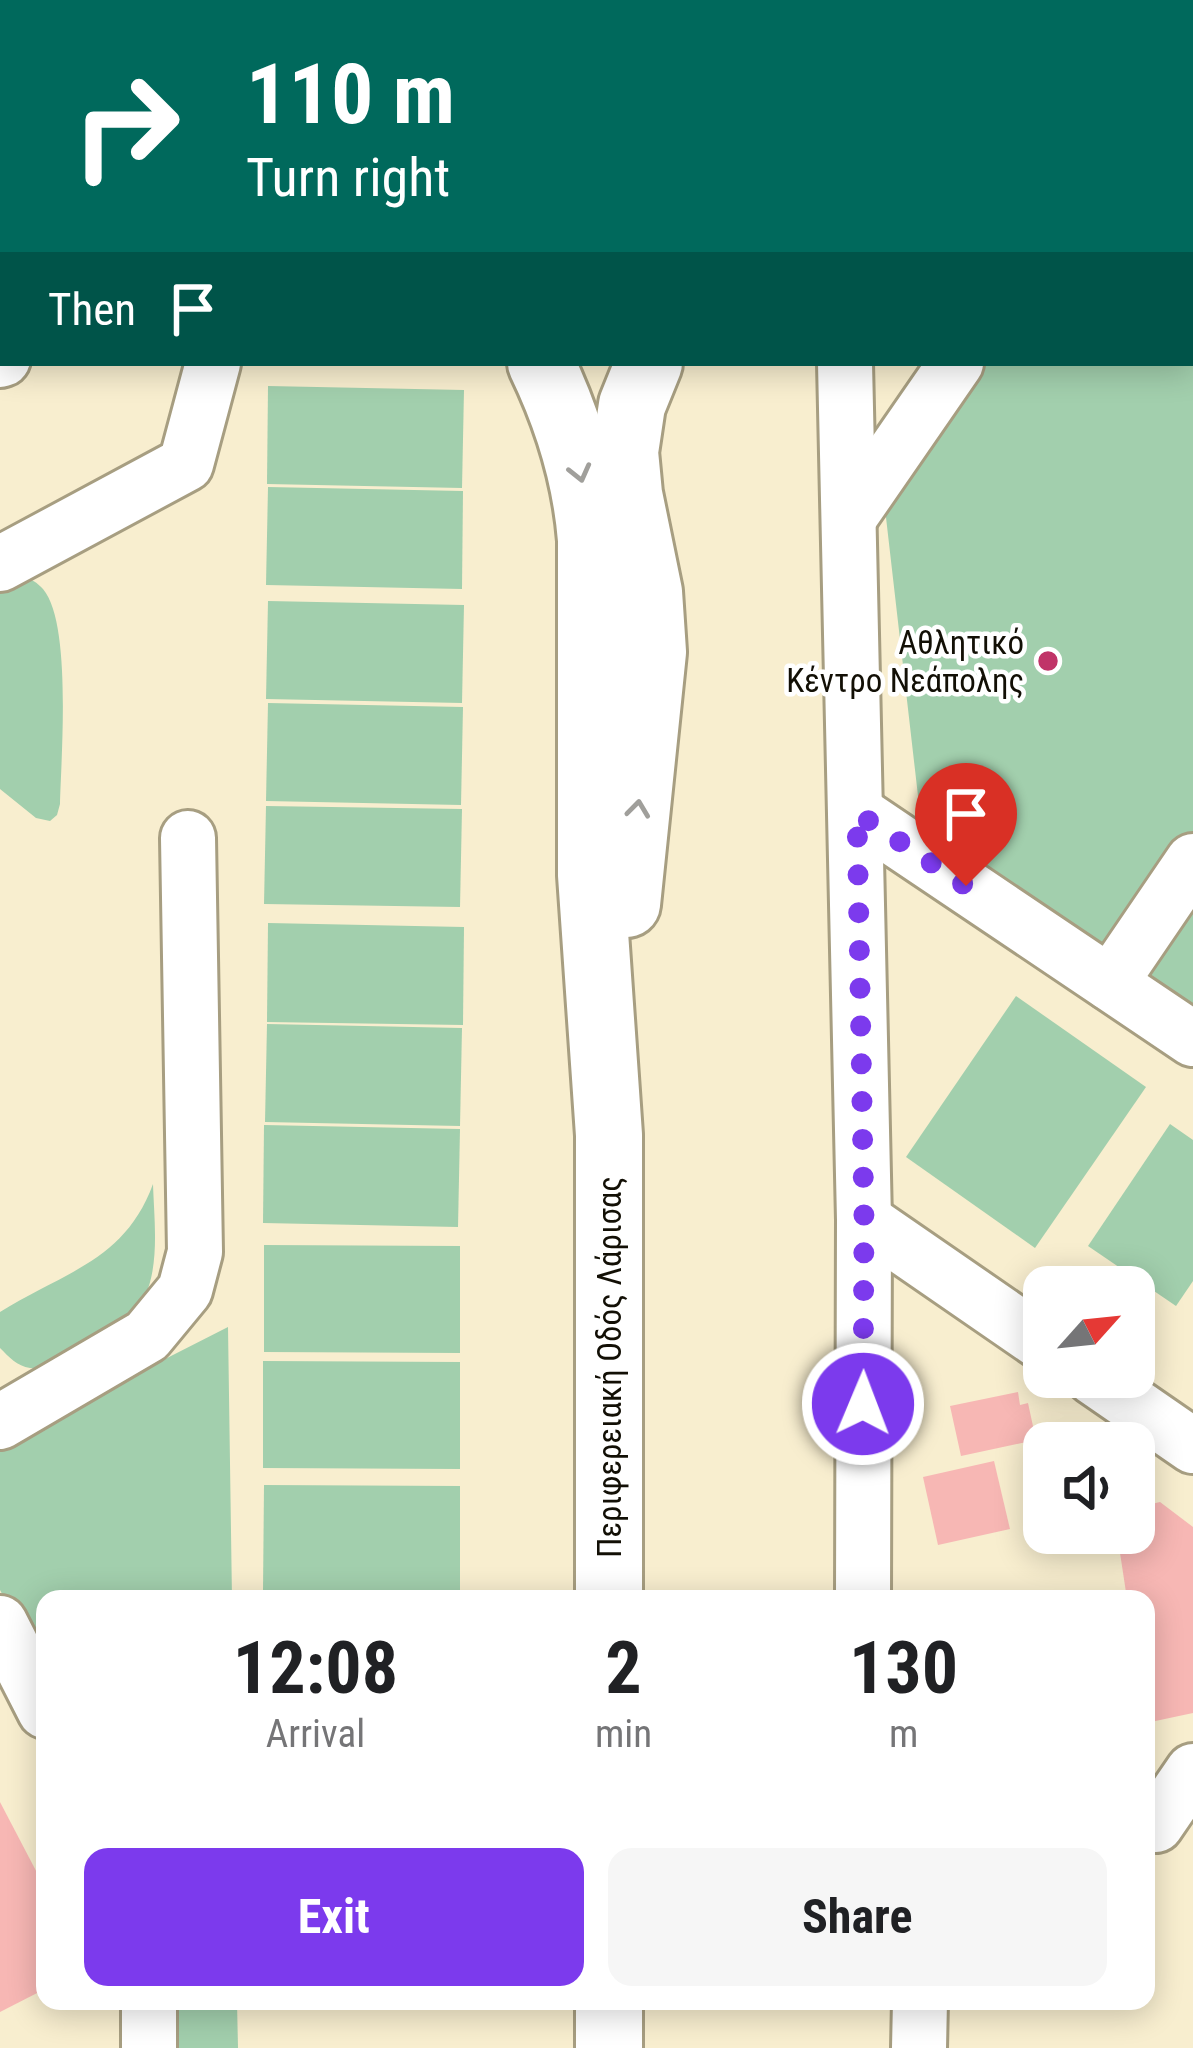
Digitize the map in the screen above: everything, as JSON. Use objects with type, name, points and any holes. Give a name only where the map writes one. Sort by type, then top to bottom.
[{"type":"highway","points":[[542,366],[567,420],[588,505],[591,875],[609,1135]]},
{"type":"highway","points":[[609,1135],[653,652],[649,592],[625,452],[632,405],[648,366]]},
{"type":"highway","name":"Περιφερειακή Οδός Λάρισας","points":[[609,1135],[609,1590]]},
{"type":"highway","points":[[609,2010],[609,2048]]},
{"type":"street","points":[[0,564],[186,464],[212,366]]},
{"type":"street","points":[[845,366],[864,1220],[863,1590]]},
{"type":"street","points":[[851,514],[954,366]]},
{"type":"street","points":[[857,813],[1193,1039]]},
{"type":"street","points":[[0,1422],[147,1336],[185,1290],[195,1252],[188,838]]},
{"type":"street","points":[[1110,983],[1193,861]]},
{"type":"street","points":[[864,1220],[1023,1330]]},
{"type":"street","points":[[1123,1398],[1193,1446]]},
{"type":"street","points":[[0,1623],[36,1693]]},
{"type":"street","points":[[1165,1832],[1193,1771]]},
{"type":"street","points":[[149,2010],[149,2048]]},
{"type":"street","points":[[919,2048],[920,2010]]},
{"type":"green space","name":"Αθλητικό Κέντρο Νεάπολης","points":[[980,366],[1193,366],[1193,1005],[921,822],[884,500]]},
{"type":"green space","points":[[268,386],[464,390],[462,488],[267,484]]},
{"type":"green space","points":[[268,487],[463,491],[462,589],[266,585]]},
{"type":"green space","points":[[0,571],[29,579],[43,589],[58,630],[63,692],[60,804],[50,821],[36,818],[0,789]]},
{"type":"green space","points":[[268,601],[464,605],[462,703],[266,699]]},
{"type":"green space","points":[[268,703],[463,707],[461,805],[266,801]]},
{"type":"green space","points":[[266,806],[462,809],[460,907],[264,904]]},
{"type":"green space","points":[[268,923],[464,927],[463,1025],[267,1022]]},
{"type":"green space","points":[[1016,996],[1146,1087],[1035,1248],[906,1157]]},
{"type":"green space","points":[[267,1024],[462,1028],[460,1126],[265,1122]]},
{"type":"green space","points":[[1170,1124],[1193,1140],[1193,1281],[1176,1306],[1155,1292],[1155,1266],[1117,1266],[1088,1246]]},
{"type":"green space","points":[[264,1125],[460,1129],[458,1227],[263,1223]]},
{"type":"green space","points":[[153,1184],[153,1270],[138,1308],[112,1334],[78,1356],[44,1368],[14,1361],[0,1348],[0,1312],[109,1248],[141,1210]]},
{"type":"green space","points":[[264,1245],[460,1246],[460,1353],[264,1352]]},
{"type":"green space","points":[[228,1327],[232,1590],[36,1590],[36,1659],[0,1590],[0,1443]]},
{"type":"green space","points":[[263,1361],[460,1362],[460,1469],[263,1468]]},
{"type":"green space","points":[[264,1485],[460,1486],[460,1590],[263,1590]]},
{"type":"green space","points":[[176,2010],[237,2010],[238,2048],[178,2048]]},
{"type":"building","points":[[1018,1392],[1020,1405],[1028,1403],[1032,1422],[1023,1422],[1023,1443],[961,1456],[950,1406]]},
{"type":"building","points":[[994,1461],[1010,1529],[938,1545],[923,1477]]},
{"type":"building","points":[[1160,1502],[1193,1527],[1193,1713],[1155,1721],[1155,1590],[1126,1590],[1120,1554],[1155,1554],[1155,1503]]},
{"type":"building","points":[[0,1802],[36,1871],[36,1994],[0,2012]]},
{"type":"place","name":"Αθλητικό Κέντρο Νεάπολης","points":[[1048,661]]},
{"type":"route","points":[[863,1404],[857,813],[966,886]]}]
